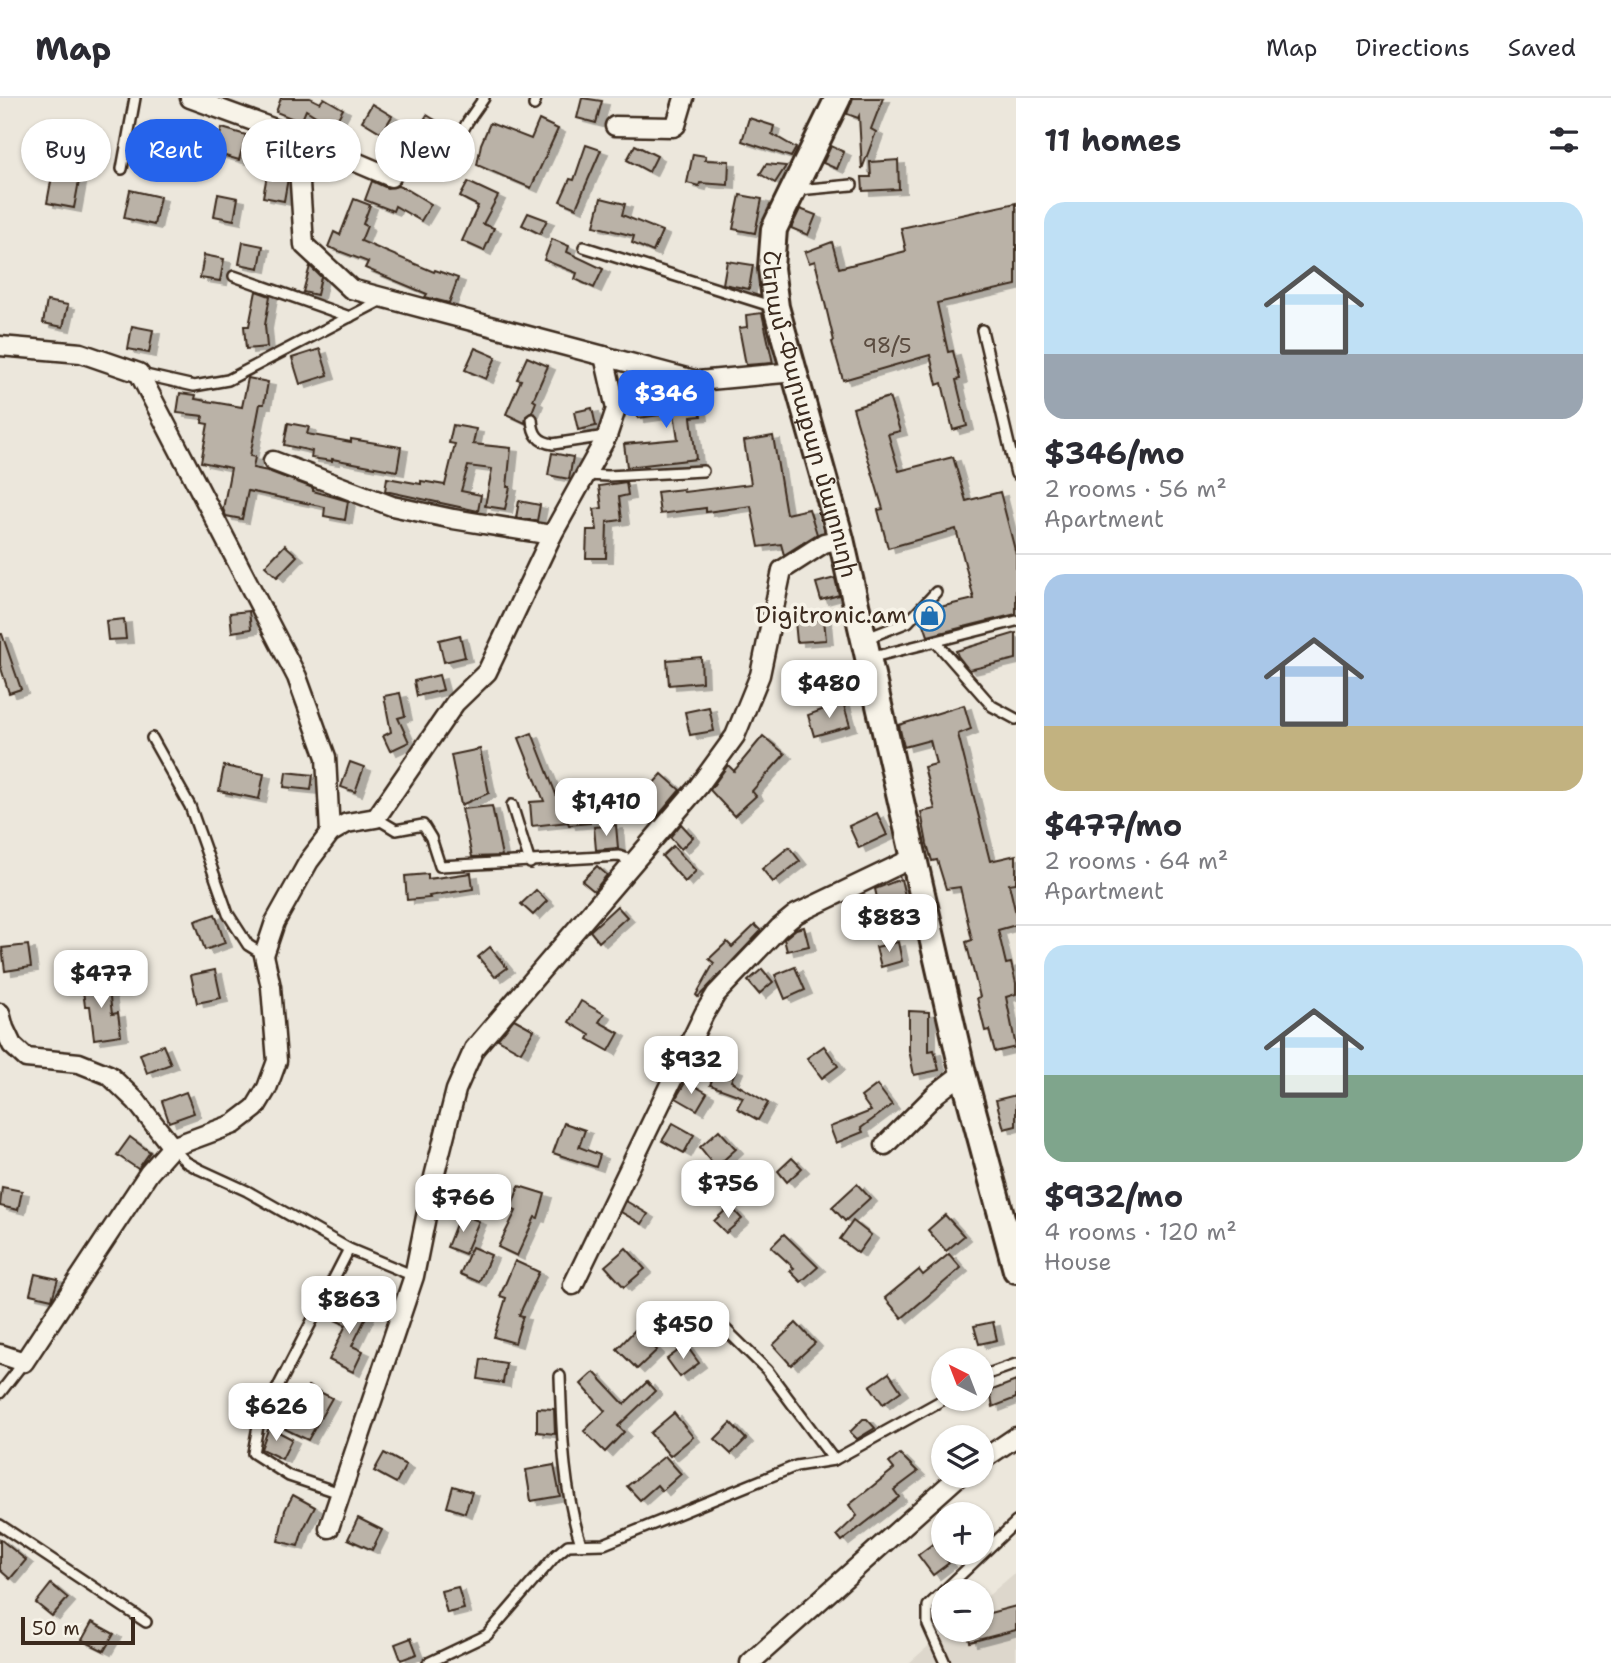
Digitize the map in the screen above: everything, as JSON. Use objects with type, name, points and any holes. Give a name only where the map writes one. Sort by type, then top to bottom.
[{"type":"street","points":[[190,98],[247,119]]},
{"type":"street","points":[[615,126],[673,127],[684,98]]},
{"type":"street","name":"Շերամ-Փարաքար մայրուղի","points":[[838,98],[774,229],[771,268],[776,307],[841,539],[963,1073],[1016,1270]]},
{"type":"street","points":[[299,182],[304,246],[351,289],[698,381],[795,372]]},
{"type":"street","points":[[0,346],[81,353],[139,373],[297,677],[326,757],[330,833]]},
{"type":"street","points":[[0,1354],[24,1362],[149,1172],[172,1147],[234,1124],[255,1108],[267,1088],[277,1061],[271,987],[264,955],[275,922],[309,860],[330,833],[347,823],[376,818],[455,703],[487,672],[552,535],[607,436],[615,409],[604,356]]},
{"type":"street","points":[[273,461],[392,506],[552,535]]},
{"type":"street","points":[[328,1528],[414,1276],[434,1177],[456,1090],[474,1049],[698,787],[735,736],[760,675],[782,570],[824,543],[841,539]]},
{"type":"street","points":[[573,1285],[716,994],[779,928],[796,914],[913,858]]},
{"type":"street","points":[[0,1013],[12,1045],[26,1058],[79,1063],[109,1075],[136,1101],[172,1147]]},
{"type":"street","points":[[885,1145],[937,1093],[963,1073]]},
{"type":"street","points":[[994,1452],[1016,1437]]},
{"type":"street","points":[[750,1663],[945,1488]]},
{"type":"lane","points":[[121,169],[135,98]]},
{"type":"lane","points":[[469,119],[484,98]]},
{"type":"lane","points":[[793,191],[852,185]]},
{"type":"lane","points":[[584,247],[776,307]]},
{"type":"lane","points":[[234,276],[350,317]]},
{"type":"lane","points":[[139,373],[194,386],[228,380],[386,298]]},
{"type":"lane","points":[[982,330],[1016,474]]},
{"type":"lane","points":[[532,419],[533,430],[541,441],[546,443],[607,436]]},
{"type":"lane","points":[[586,475],[703,471]]},
{"type":"lane","points":[[865,649],[908,622],[936,592]]},
{"type":"lane","points":[[865,649],[934,641],[1016,621]]},
{"type":"lane","points":[[934,641],[992,706],[1016,719]]},
{"type":"lane","points":[[152,738],[190,806],[228,914],[248,946],[264,955]]},
{"type":"lane","points":[[512,805],[530,863]]},
{"type":"lane","points":[[376,818],[396,830],[423,825],[431,838],[440,866],[619,856],[633,861]]},
{"type":"lane","points":[[172,1147],[186,1162],[198,1169],[247,1191],[349,1249],[414,1276]]},
{"type":"lane","points":[[341,1493],[289,1476],[253,1452],[258,1426],[349,1249]]},
{"type":"lane","points":[[706,1310],[767,1370],[834,1460]]},
{"type":"lane","points":[[0,1394],[24,1362]]},
{"type":"lane","points":[[994,1372],[1016,1364]]},
{"type":"lane","points":[[560,1376],[562,1440],[570,1511],[581,1544]]},
{"type":"lane","points":[[428,1663],[488,1635],[556,1555],[568,1545],[604,1544],[796,1466],[834,1460],[931,1406]]},
{"type":"lane","points":[[945,1663],[928,1625],[928,1606],[1016,1522]]},
{"type":"lane","points":[[0,1525],[146,1622]]},
{"type":"shaded area","points":[[1016,1572],[1016,1663],[909,1663],[933,1642],[994,1642],[994,1591]]},
{"type":"building","points":[[281,98],[310,98],[320,103],[324,98],[343,109],[337,119],[320,119],[306,110],[302,119],[294,119],[276,112]]},
{"type":"building","points":[[582,98],[602,101],[596,123],[577,118]]},
{"type":"building","points":[[853,98],[883,98],[871,129],[876,132],[862,169],[859,116],[858,118],[847,114]]},
{"type":"building","points":[[372,104],[392,116],[390,119],[375,119],[375,129],[362,121]]},
{"type":"building","points":[[749,118],[774,126],[772,134],[796,148],[791,157],[742,141]]},
{"type":"building","points":[[539,120],[558,129],[531,188],[477,165],[481,144],[490,123],[531,139]]},
{"type":"building","points":[[227,129],[241,134],[239,160],[227,156]]},
{"type":"building","points":[[586,145],[601,150],[576,208],[560,201],[570,179],[574,180]]},
{"type":"building","points":[[635,145],[657,156],[649,172],[627,160]]},
{"type":"building","points":[[831,146],[844,152],[837,169],[823,163]]},
{"type":"building","points":[[693,154],[706,156],[705,160],[729,161],[728,185],[700,183],[699,186],[687,183]]},
{"type":"building","points":[[898,160],[899,189],[863,191],[862,177],[871,177],[870,162]]},
{"type":"building","points":[[766,164],[786,166],[775,183],[760,174]]},
{"type":"building","points":[[372,181],[387,188],[398,186],[431,204],[421,221],[395,206],[393,211],[365,200]]},
{"type":"building","points":[[51,182],[79,182],[74,208],[47,203]]},
{"type":"building","points":[[266,182],[287,182],[284,201],[263,197]]},
{"type":"building","points":[[468,182],[498,196],[483,224],[494,228],[484,251],[462,241],[478,206],[460,197]]},
{"type":"building","points":[[130,190],[160,197],[154,225],[124,218]]},
{"type":"building","points":[[218,194],[238,198],[234,220],[214,216]]},
{"type":"building","points":[[740,195],[762,199],[755,233],[733,229]]},
{"type":"building","points":[[601,198],[625,204],[622,215],[662,231],[653,252],[632,243],[634,236],[594,226]]},
{"type":"building","points":[[354,199],[370,205],[363,224],[367,226],[361,241],[434,272],[435,270],[458,278],[449,303],[425,297],[427,294],[365,268],[368,262],[328,247],[334,232],[340,235]]},
{"type":"building","points":[[1016,203],[1016,285],[937,303],[948,352],[953,351],[960,379],[956,380],[967,426],[953,430],[942,383],[937,385],[930,355],[843,380],[815,261],[809,263],[805,252],[832,242],[839,268],[906,251],[901,228]]},
{"type":"building","points":[[800,209],[816,215],[808,235],[791,228]]},
{"type":"building","points":[[528,213],[547,220],[540,234],[522,225]]},
{"type":"building","points":[[552,239],[569,246],[567,252],[603,269],[594,288],[575,279],[577,273],[544,260]]},
{"type":"building","points":[[243,242],[263,246],[259,268],[239,264]]},
{"type":"building","points":[[204,255],[224,259],[220,281],[200,278]]},
{"type":"building","points":[[727,261],[753,265],[749,289],[723,284]]},
{"type":"building","points":[[310,266],[321,277],[317,295],[303,292]]},
{"type":"building","points":[[256,291],[270,296],[265,325],[267,347],[246,349],[244,326],[249,326]]},
{"type":"building","points":[[47,301],[68,305],[63,327],[43,323]]},
{"type":"building","points":[[762,313],[773,363],[746,365],[739,328],[747,327],[746,315]]},
{"type":"building","points":[[132,326],[153,330],[149,353],[128,349]]},
{"type":"building","points":[[475,348],[496,357],[486,379],[465,370]]},
{"type":"building","points":[[320,349],[328,375],[300,384],[292,358]]},
{"type":"building","points":[[527,357],[548,366],[533,400],[536,402],[532,412],[526,416],[525,423],[506,414],[521,380],[517,379]]},
{"type":"building","points":[[248,378],[268,382],[264,404],[260,404],[250,456],[255,457],[253,468],[348,501],[345,520],[324,516],[325,507],[248,491],[242,519],[226,516],[223,509],[231,468],[201,462],[208,424],[202,423],[203,416],[177,413],[180,393],[196,395],[195,399],[242,407]]},
{"type":"building","points":[[662,392],[663,398],[698,393],[701,416],[691,417],[696,459],[627,467],[624,444],[678,439],[674,413],[638,418],[635,395]]},
{"type":"building","points":[[889,397],[900,431],[888,434],[899,471],[953,457],[966,501],[1000,492],[1016,554],[1016,614],[928,636],[923,621],[936,608],[974,599],[956,529],[888,548],[878,510],[883,509],[853,408]]},
{"type":"building","points":[[592,408],[596,426],[578,430],[574,412]]},
{"type":"building","points":[[288,423],[309,427],[307,434],[401,447],[397,471],[332,459],[311,458],[312,451],[284,445]]},
{"type":"building","points":[[453,425],[476,429],[473,444],[511,448],[507,487],[510,487],[505,509],[485,506],[492,469],[468,466],[461,491],[481,495],[478,511],[385,491],[387,478],[445,485],[455,444],[449,443]]},
{"type":"building","points":[[773,436],[786,514],[809,509],[817,534],[784,555],[781,544],[759,547],[751,506],[660,514],[657,492],[683,489],[684,492],[751,484],[744,441]]},
{"type":"building","points":[[552,453],[573,457],[569,479],[548,475]]},
{"type":"building","points":[[626,482],[628,495],[619,497],[622,520],[607,522],[606,558],[586,558],[587,530],[597,530],[594,509],[602,508],[599,486]]},
{"type":"building","points":[[519,501],[540,505],[537,521],[516,518]]},
{"type":"building","points":[[285,545],[297,556],[277,577],[265,566]]},
{"type":"building","points":[[835,578],[839,595],[821,600],[816,583]]},
{"type":"building","points":[[249,611],[251,629],[232,632],[230,613]]},
{"type":"building","points":[[124,619],[126,639],[108,640],[106,621]]},
{"type":"building","points":[[824,619],[826,640],[797,642],[795,621]]},
{"type":"building","points":[[1016,633],[1016,659],[969,670],[956,651]]},
{"type":"building","points":[[0,634],[21,689],[9,693],[0,665]]},
{"type":"building","points":[[460,635],[465,657],[444,662],[439,640]]},
{"type":"building","points":[[701,657],[702,682],[669,685],[667,660]]},
{"type":"building","points":[[439,675],[443,690],[417,696],[414,681]]},
{"type":"building","points":[[400,693],[405,716],[398,718],[409,742],[390,751],[383,736],[391,732],[384,696]]},
{"type":"building","points":[[843,702],[850,726],[814,736],[808,715]]},
{"type":"building","points":[[964,705],[971,729],[958,734],[990,861],[1016,855],[1016,883],[1009,884],[1016,925],[998,930],[1006,964],[1011,963],[1016,983],[1016,994],[1006,997],[1016,1047],[995,1052],[989,1030],[985,1031],[977,998],[980,997],[966,942],[972,940],[960,887],[946,889],[937,860],[932,861],[927,844],[921,812],[935,809],[924,767],[936,764],[930,740],[904,747],[899,725]]},
{"type":"building","points":[[709,707],[714,731],[690,735],[685,712]]},
{"type":"building","points":[[532,733],[559,802],[588,799],[590,823],[569,825],[568,822],[532,826],[530,802],[544,801],[519,738]]},
{"type":"building","points":[[763,736],[785,754],[752,791],[756,796],[734,816],[710,790],[728,765],[734,771]]},
{"type":"building","points":[[480,749],[489,793],[461,805],[451,755]]},
{"type":"building","points":[[350,762],[364,767],[355,792],[341,787]]},
{"type":"building","points":[[224,766],[264,774],[259,799],[219,791]]},
{"type":"building","points":[[286,772],[313,775],[311,790],[284,787]]},
{"type":"building","points":[[662,774],[680,790],[658,816],[639,799]]},
{"type":"building","points":[[492,806],[502,856],[472,857],[462,809]]},
{"type":"building","points":[[877,813],[887,835],[859,848],[849,826]]},
{"type":"building","points":[[681,824],[693,837],[681,849],[670,837]]},
{"type":"building","points":[[616,825],[618,848],[596,850],[594,827]]},
{"type":"building","points":[[673,846],[696,871],[685,882],[662,856]]},
{"type":"building","points":[[789,847],[800,861],[773,882],[762,869]]},
{"type":"building","points":[[597,866],[607,875],[594,891],[582,881]]},
{"type":"building","points":[[471,873],[473,889],[407,900],[405,876],[428,874],[428,879]]},
{"type":"building","points":[[901,879],[905,896],[878,902],[875,889]]},
{"type":"building","points":[[536,890],[547,901],[533,915],[521,904]]},
{"type":"building","points":[[617,906],[627,917],[599,942],[590,931]]},
{"type":"building","points":[[215,914],[225,943],[205,950],[195,921]]},
{"type":"building","points":[[755,925],[761,931],[698,997],[696,995],[714,963],[709,959],[727,942],[732,947]]},
{"type":"building","points":[[804,927],[809,946],[787,951],[784,939],[796,929]]},
{"type":"building","points":[[898,942],[902,961],[881,967],[876,947]]},
{"type":"building","points":[[28,945],[31,967],[5,971],[2,948]]},
{"type":"building","points":[[490,947],[507,968],[495,977],[478,957]]},
{"type":"building","points":[[795,967],[805,990],[785,999],[775,975]]},
{"type":"building","points":[[762,969],[773,982],[759,994],[748,981]]},
{"type":"building","points":[[215,970],[221,998],[197,1003],[191,975]]},
{"type":"building","points":[[108,981],[112,1014],[118,1013],[121,1035],[94,1039],[90,1006],[85,1006],[82,984]]},
{"type":"building","points":[[581,1001],[604,1014],[599,1022],[619,1033],[609,1051],[588,1039],[590,1035],[569,1022]]},
{"type":"building","points":[[909,1011],[929,1012],[929,1051],[934,1050],[939,1070],[914,1075],[909,1050]]},
{"type":"building","points":[[514,1019],[534,1030],[521,1052],[498,1039]]},
{"type":"building","points":[[163,1045],[171,1064],[147,1073],[140,1054]]},
{"type":"building","points":[[824,1046],[838,1066],[822,1078],[807,1058]]},
{"type":"building","points":[[719,1063],[736,1069],[731,1081],[768,1103],[758,1120],[737,1108],[743,1097],[710,1085]]},
{"type":"building","points":[[686,1081],[707,1093],[697,1110],[676,1098]]},
{"type":"building","points":[[877,1085],[892,1105],[861,1128],[863,1132],[836,1143],[830,1127],[871,1111],[861,1097]]},
{"type":"building","points":[[186,1092],[194,1113],[169,1122],[162,1101]]},
{"type":"building","points":[[1016,1095],[1016,1126],[1004,1129],[996,1100]]},
{"type":"building","points":[[564,1123],[585,1130],[579,1147],[600,1155],[596,1167],[553,1153]]},
{"type":"building","points":[[673,1123],[694,1135],[684,1153],[662,1141]]},
{"type":"building","points":[[719,1130],[736,1149],[716,1167],[700,1147]]},
{"type":"building","points":[[130,1137],[150,1152],[138,1169],[117,1155]]},
{"type":"building","points":[[792,1158],[802,1168],[787,1182],[778,1171]]},
{"type":"building","points":[[857,1184],[870,1198],[845,1221],[832,1207]]},
{"type":"building","points":[[519,1186],[545,1194],[538,1218],[535,1217],[517,1256],[498,1247],[516,1211],[511,1209]]},
{"type":"building","points":[[2,1187],[22,1191],[18,1210],[0,1206]]},
{"type":"building","points":[[626,1201],[648,1214],[642,1224],[621,1212]]},
{"type":"building","points":[[730,1206],[742,1219],[726,1233],[714,1221]]},
{"type":"building","points":[[460,1214],[479,1221],[465,1254],[447,1247]]},
{"type":"building","points":[[945,1215],[964,1236],[946,1251],[928,1230]]},
{"type":"building","points":[[853,1221],[871,1235],[858,1253],[840,1239]]},
{"type":"building","points":[[784,1234],[818,1267],[801,1282],[790,1271],[794,1268],[771,1247]]},
{"type":"building","points":[[472,1247],[491,1255],[479,1282],[460,1274]]},
{"type":"building","points":[[626,1248],[645,1269],[624,1287],[605,1266]]},
{"type":"building","points":[[949,1254],[961,1268],[902,1318],[885,1298],[919,1270],[923,1275]]},
{"type":"building","points":[[515,1261],[539,1272],[519,1315],[523,1316],[515,1343],[494,1337],[506,1298],[500,1296]]},
{"type":"building","points":[[35,1274],[58,1279],[52,1299],[30,1294]]},
{"type":"building","points":[[345,1300],[369,1311],[352,1346],[363,1351],[353,1372],[329,1360],[346,1325],[335,1320]]},
{"type":"building","points":[[993,1322],[997,1340],[979,1344],[974,1326]]},
{"type":"building","points":[[796,1323],[815,1343],[791,1365],[773,1345]]},
{"type":"building","points":[[636,1329],[657,1350],[637,1369],[617,1349]]},
{"type":"building","points":[[686,1345],[699,1363],[680,1377],[667,1359]]},
{"type":"building","points":[[481,1359],[506,1363],[503,1383],[478,1379]]},
{"type":"building","points":[[594,1372],[624,1404],[647,1382],[655,1391],[618,1426],[624,1432],[605,1452],[584,1431],[605,1411],[581,1384]]},
{"type":"building","points":[[889,1373],[901,1391],[883,1404],[870,1386]]},
{"type":"building","points":[[1016,1381],[1016,1398],[994,1407],[994,1389]]},
{"type":"building","points":[[308,1386],[332,1398],[308,1440],[285,1429]]},
{"type":"building","points":[[537,1408],[554,1409],[555,1434],[537,1432]]},
{"type":"building","points":[[674,1413],[693,1437],[670,1456],[650,1433]]},
{"type":"building","points":[[863,1419],[867,1419],[875,1428],[857,1439],[850,1432]]},
{"type":"building","points":[[731,1423],[746,1439],[731,1454],[715,1439]]},
{"type":"building","points":[[269,1427],[292,1439],[282,1459],[261,1449]]},
{"type":"building","points":[[384,1453],[406,1465],[396,1483],[374,1471]]},
{"type":"building","points":[[900,1454],[918,1472],[894,1490],[899,1497],[842,1541],[837,1535],[857,1516],[849,1505],[894,1469],[889,1463]]},
{"type":"building","points":[[665,1456],[681,1474],[662,1491],[657,1485],[640,1500],[627,1486]]},
{"type":"building","points":[[554,1465],[560,1496],[531,1501],[526,1470]]},
{"type":"building","points":[[453,1486],[472,1492],[465,1513],[447,1507]]},
{"type":"building","points":[[293,1495],[315,1507],[298,1546],[278,1541],[285,1510]]},
{"type":"building","points":[[358,1518],[382,1530],[372,1550],[348,1539]]},
{"type":"building","points":[[0,1539],[26,1560],[10,1579],[0,1570]]},
{"type":"building","points":[[931,1545],[931,1565],[946,1565],[933,1575],[918,1555]]},
{"type":"building","points":[[51,1584],[68,1598],[52,1616],[36,1603]]},
{"type":"building","points":[[458,1587],[464,1609],[447,1613],[441,1591]]},
{"type":"building","points":[[1016,1606],[1016,1630],[994,1636],[994,1612]]},
{"type":"building","points":[[92,1622],[114,1634],[104,1651],[82,1640]]},
{"type":"building","points":[[411,1638],[417,1654],[401,1660],[395,1644]]},
{"type":"place","name":"Digitronic.am","points":[[930,615]]}]
